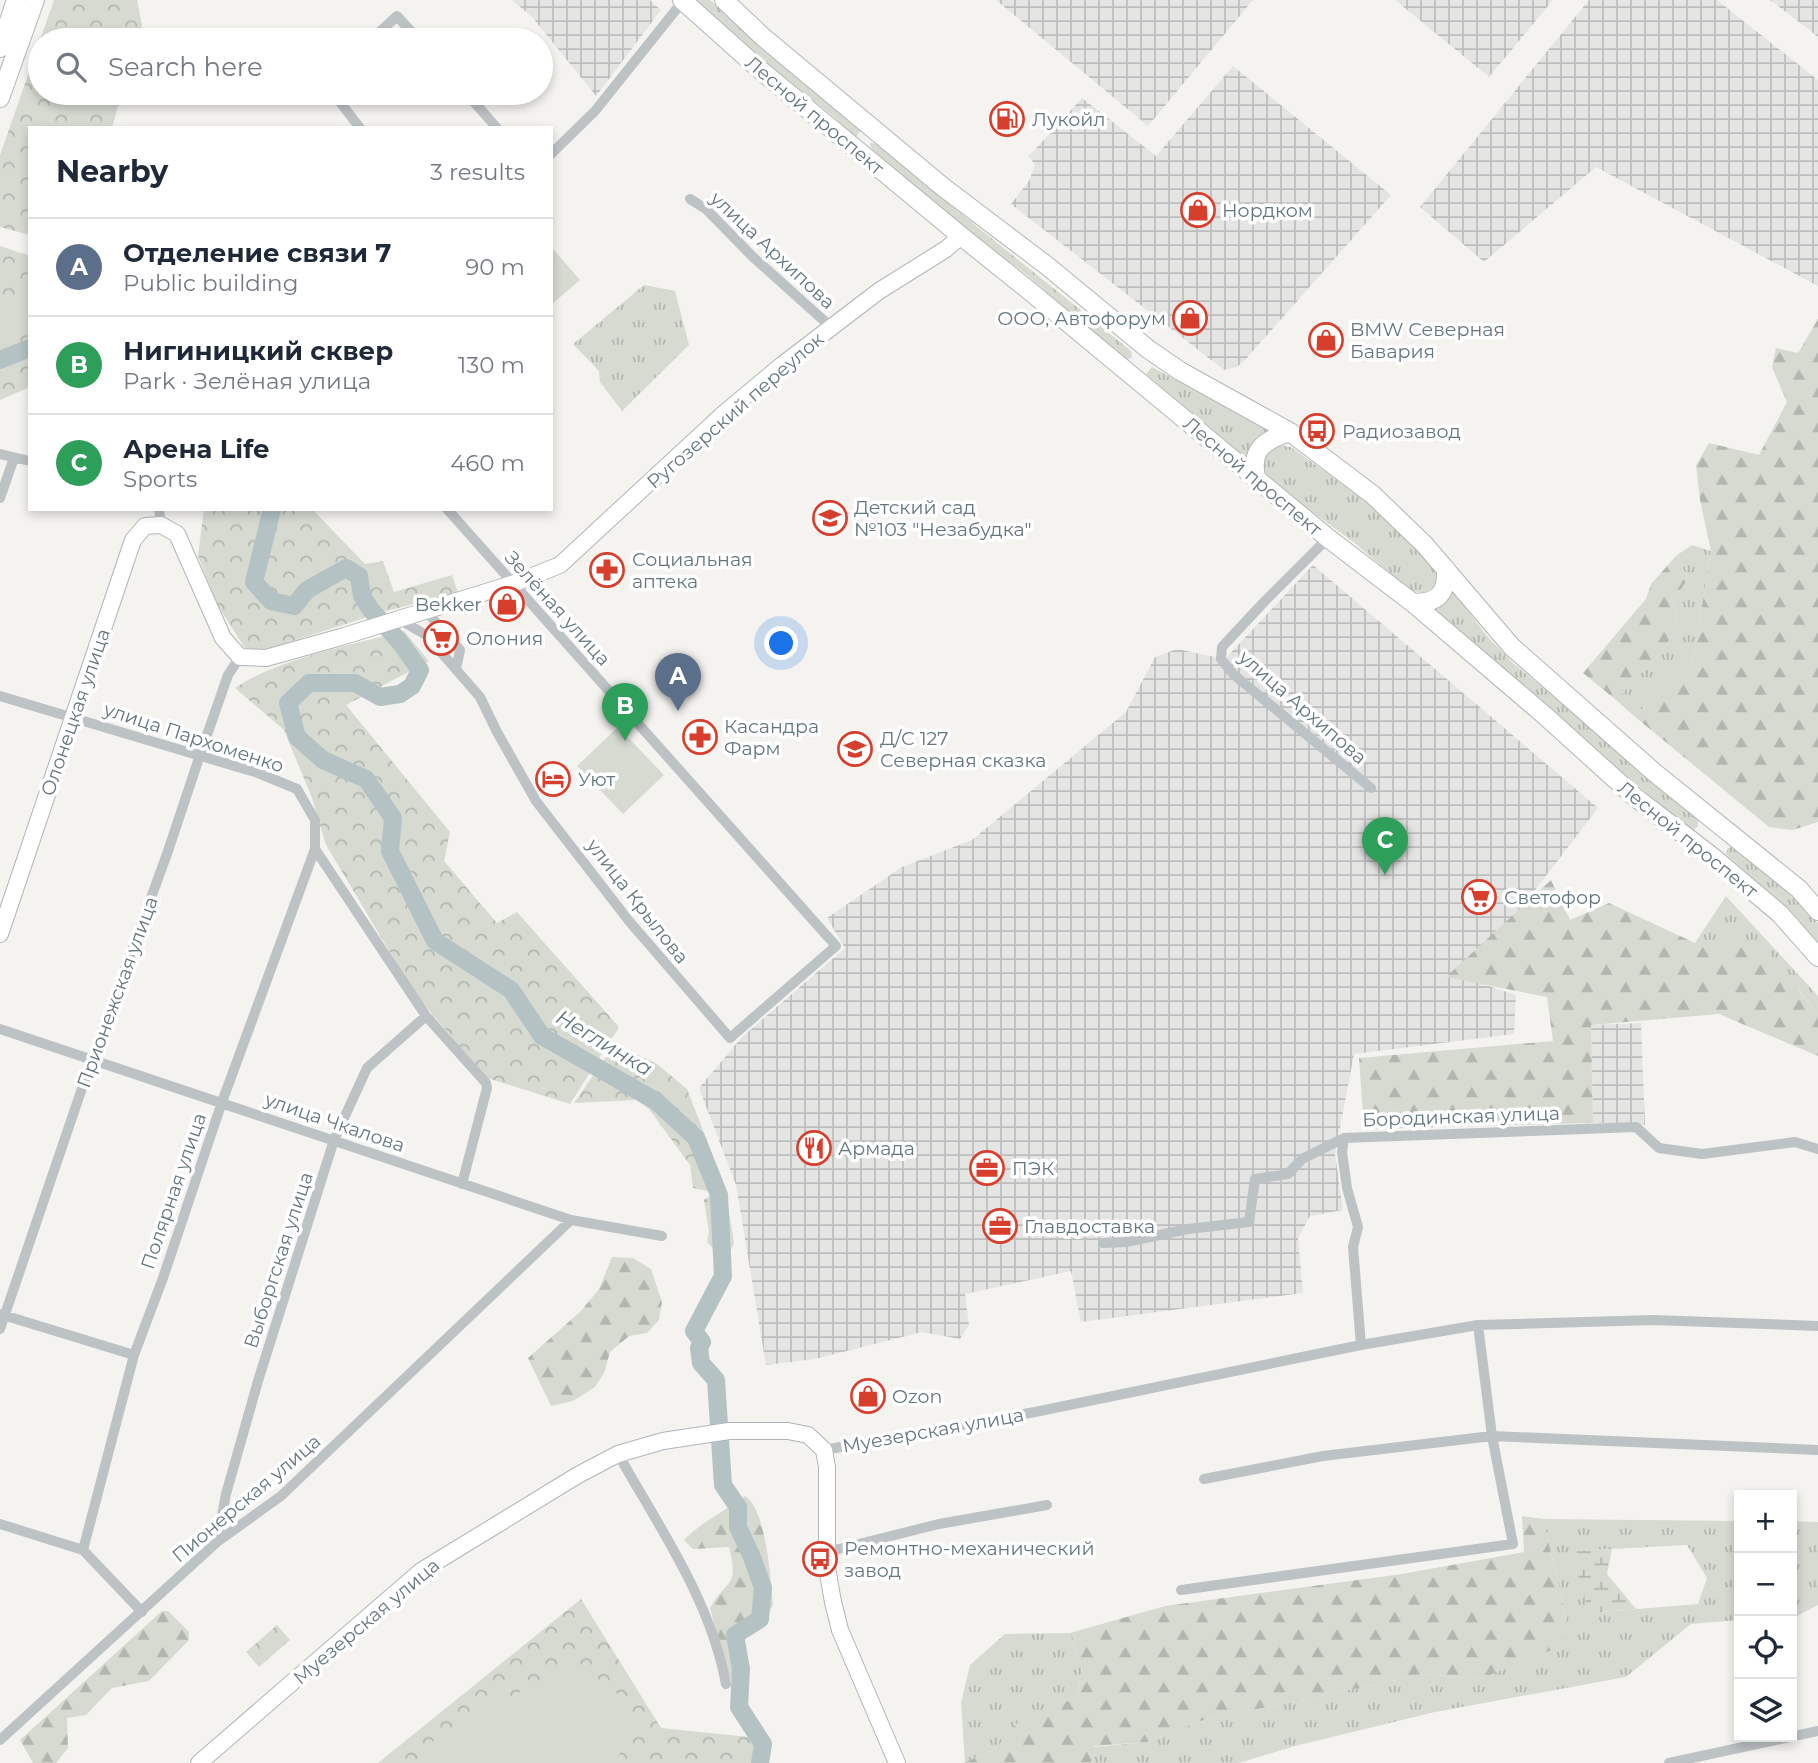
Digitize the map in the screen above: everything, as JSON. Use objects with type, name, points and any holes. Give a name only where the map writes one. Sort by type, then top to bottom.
[{"type":"main road","points":[[0,48],[16,0]]},
{"type":"main road","points":[[0,98],[35,0]]},
{"type":"main road","name":"Лесной проспект","points":[[683,0],[758,68],[961,236],[1328,538],[1413,603],[1635,797],[1714,858],[1780,914],[1818,957]]},
{"type":"main road","name":"Лесной проспект","points":[[724,0],[763,37],[943,187],[1046,265],[1147,349],[1180,371],[1290,432],[1373,495],[1424,544],[1512,647],[1655,773],[1800,889],[1818,911]]},
{"type":"main road","points":[[861,153],[865,135],[877,131]]},
{"type":"main road","name":"Ругозерский переулок","points":[[512,584],[560,565],[721,416],[782,365],[908,271],[961,236]]},
{"type":"main road","points":[[1129,374],[1147,359],[1147,349]]},
{"type":"main road","points":[[1256,477],[1253,464],[1259,449],[1272,438],[1290,432]]},
{"type":"main road","name":"Олонецкая улица","points":[[0,934],[133,540],[145,526],[160,517],[177,534],[223,638],[240,657]]},
{"type":"main road","points":[[1413,603],[1427,603],[1440,596],[1447,583],[1446,569]]},
{"type":"main road","points":[[240,657],[266,658],[512,584]]},
{"type":"main road","points":[[1688,838],[1698,833],[1705,825],[1708,815]]},
{"type":"main road","points":[[1714,858],[1717,847],[1724,838],[1733,834]]},
{"type":"main road","name":"Муезерская улица","points":[[199,1763],[421,1571],[618,1454],[651,1443],[729,1431],[788,1431],[808,1435],[824,1450]]},
{"type":"main road","points":[[824,1450],[827,1466],[827,1568],[840,1630],[897,1763]]},
{"type":"street","points":[[553,152],[595,111],[683,0]]},
{"type":"street","points":[[384,28],[397,16],[408,28]]},
{"type":"street","points":[[342,105],[358,126]]},
{"type":"street","points":[[477,105],[495,126]]},
{"type":"street","name":"улица Архипова","points":[[690,199],[706,209],[753,257],[831,327]]},
{"type":"street","points":[[0,454],[28,461]]},
{"type":"street","points":[[0,498],[14,458]]},
{"type":"street","name":"Зелёная улица","points":[[449,511],[812,918]]},
{"type":"street","name":"улица Архипова","points":[[1328,538],[1222,647],[1221,659],[1233,674],[1371,788]]},
{"type":"street","points":[[426,611],[426,635]]},
{"type":"street","points":[[426,611],[460,650],[456,669]]},
{"type":"street","name":"улица Крылова","points":[[397,620],[426,635],[480,697],[536,801],[629,921],[730,1038],[836,946],[812,918]]},
{"type":"street","name":"Прионежская улица","points":[[0,1329],[2,1314],[167,854],[228,675],[240,657]]},
{"type":"street","name":"улица Пархоменко","points":[[0,696],[258,773],[297,789],[316,820],[315,849]]},
{"type":"street","points":[[315,849],[426,1016],[486,1083],[487,1088],[462,1184]]},
{"type":"street","name":"Полярная улица","points":[[83,1550],[134,1355],[222,1102],[315,849]]},
{"type":"street","name":"Выборгская улица","points":[[217,1542],[226,1494],[254,1394],[334,1140],[367,1068],[426,1016]]},
{"type":"street","name":"улица Чкалова","points":[[0,1029],[571,1220],[662,1236]]},
{"type":"street","name":"Бородинская улица","points":[[1103,1244],[1188,1229],[1249,1222],[1255,1179],[1288,1174],[1302,1159],[1344,1138],[1636,1127],[1659,1148],[1702,1154],[1795,1142],[1818,1149]]},
{"type":"street","points":[[1344,1138],[1342,1153],[1347,1188],[1358,1227],[1353,1247],[1361,1345]]},
{"type":"street","name":"Пионерская улица","points":[[0,1740],[217,1542],[281,1496],[571,1220]]},
{"type":"street","points":[[2,1314],[134,1355]]},
{"type":"street","name":"Муезерская улица","points":[[824,1450],[1035,1412],[1361,1345],[1478,1325],[1653,1320],[1818,1326]]},
{"type":"street","points":[[1181,1590],[1513,1544],[1492,1436],[1478,1325]]},
{"type":"street","points":[[1204,1479],[1323,1455],[1492,1436],[1818,1450]]},
{"type":"street","points":[[618,1454],[697,1595],[722,1663],[726,1684]]},
{"type":"street","points":[[827,1552],[939,1524],[1047,1505]]},
{"type":"street","points":[[0,1524],[83,1550],[142,1612]]},
{"type":"street","points":[[1669,1763],[1818,1731]]},
{"type":"shaded area","points":[[512,0],[650,0],[661,10],[596,96],[553,43],[553,28],[541,28]]},
{"type":"shaded area","points":[[996,0],[1253,0],[1148,126]]},
{"type":"shaded area","points":[[1395,0],[1553,0],[1489,77]]},
{"type":"shaded area","points":[[1589,0],[1717,0],[1818,80],[1818,286],[1596,167],[1484,262],[1420,207]]},
{"type":"shaded area","points":[[1770,0],[1818,0],[1818,37],[1807,28]]},
{"type":"shaded area","points":[[1233,66],[1391,195],[1245,360],[1237,367],[1224,370],[1011,204],[1029,181],[1035,165],[1029,156],[1082,98],[1156,156]]},
{"type":"shaded area","points":[[1313,565],[1598,808],[1522,907],[1458,976],[1516,995],[1514,1034],[1354,1054],[1335,1154],[1343,1210],[1310,1216],[1298,1238],[1303,1293],[1081,1322],[1071,1271],[965,1294],[969,1325],[960,1339],[922,1332],[815,1359],[766,1365],[736,1185],[699,1088],[742,1037],[845,948],[827,918],[902,867],[972,840],[1126,712],[1155,657],[1177,649],[1225,659]]},
{"type":"shaded area","points":[[1641,1023],[1645,1125],[1593,1123],[1591,1025]]},
{"type":"green space","points":[[54,0],[137,0],[142,25],[141,28],[44,28]]},
{"type":"green space","points":[[696,0],[710,0],[770,55],[865,130],[859,132],[856,138]]},
{"type":"green space","points":[[28,75],[28,105],[119,105],[113,126],[28,126],[28,234],[0,227],[0,155]]},
{"type":"green space","points":[[870,143],[881,144],[949,204],[1131,351],[1132,358],[1124,360],[1026,274],[942,212],[872,152]]},
{"type":"green space","points":[[0,246],[28,255],[28,388],[0,400]]},
{"type":"green space","points":[[553,251],[580,280],[553,303]]},
{"type":"green space","points":[[644,285],[675,291],[689,345],[622,411],[600,382],[599,371],[573,344]]},
{"type":"green space","points":[[28,299],[28,325],[1,327],[1,301]]},
{"type":"green space","points":[[1818,319],[1818,822],[1793,830],[1769,827],[1634,716],[1693,662],[1711,551],[1696,465],[1709,443],[1759,455],[1787,402],[1772,367],[1776,348],[1798,353]]},
{"type":"green space","points":[[1152,367],[1270,432],[1257,437],[1246,458],[1146,374]]},
{"type":"green space","points":[[1277,445],[1291,447],[1372,506],[1433,562],[1438,572],[1434,587],[1424,593],[1411,591],[1351,540],[1269,481],[1263,470],[1263,461],[1268,452]]},
{"type":"green space","points":[[204,511],[314,511],[365,564],[383,561],[394,592],[452,575],[458,593],[386,611],[265,650],[245,648],[218,606],[198,556]]},
{"type":"green space","points":[[1692,545],[1711,551],[1693,662],[1634,716],[1616,700],[1662,651],[1678,626],[1673,600],[1688,579],[1677,555]]},
{"type":"green space","points":[[1677,555],[1688,579],[1673,600],[1678,626],[1662,651],[1616,700],[1583,673],[1646,599],[1651,584]]},
{"type":"green space","points":[[1452,589],[1486,635],[1513,663],[1698,818],[1698,826],[1694,830],[1687,827],[1432,612],[1447,599]]},
{"type":"green space","points":[[404,631],[429,661],[346,705],[450,832],[444,861],[497,923],[517,912],[619,1027],[570,1104],[487,1078],[415,994],[326,845],[312,798],[284,730],[235,688],[293,661]]},
{"type":"green space","points":[[618,727],[664,775],[623,814],[577,766]]},
{"type":"green space","points":[[1737,846],[1779,883],[1818,923],[1818,943],[1795,916],[1726,854],[1728,848]]},
{"type":"green space","points":[[1551,880],[1570,920],[1609,903],[1695,943],[1768,951],[1818,1015],[1818,1056],[1719,1014],[1591,1025],[1593,1123],[1364,1129],[1359,1058],[1553,1041],[1547,997],[1446,977]]},
{"type":"green space","points":[[1726,896],[1818,996],[1818,1015],[1799,990],[1695,943]]},
{"type":"green space","points":[[615,1044],[657,1064],[687,1089],[724,1184],[708,1191],[693,1188],[690,1165],[649,1109],[636,1100],[574,1103]]},
{"type":"green space","points":[[709,1196],[727,1199],[734,1243],[731,1250],[715,1250],[707,1242],[709,1232],[704,1200]]},
{"type":"green space","points":[[612,1257],[633,1258],[651,1269],[662,1302],[659,1320],[647,1333],[629,1336],[610,1352],[604,1373],[595,1387],[573,1401],[551,1406],[528,1358],[581,1311],[599,1289]]},
{"type":"green space","points":[[745,1496],[752,1503],[763,1529],[773,1605],[770,1610],[730,1633],[738,1676],[732,1680],[728,1677],[710,1608],[732,1577],[729,1547],[693,1549],[684,1540]]},
{"type":"green space","points":[[1522,1516],[1543,1519],[1567,1620],[1561,1646],[1480,1679],[1425,1674],[1200,1721],[1147,1742],[1094,1746],[1091,1763],[963,1763],[995,1749],[1023,1716],[1077,1698],[1082,1667],[1070,1633],[1165,1606],[1402,1574],[1524,1552]]},
{"type":"green space","points":[[1543,1519],[1734,1521],[1734,1620],[1691,1624],[1626,1677],[1435,1712],[1295,1746],[1239,1763],[1091,1763],[1093,1747],[1147,1742],[1200,1721],[1425,1674],[1481,1679],[1567,1620]],"holes":[[[1687,1545],[1707,1578],[1698,1604],[1589,1613],[1572,1551]]]},
{"type":"green space","points":[[1797,1521],[1818,1522],[1818,1605],[1797,1616]]},
{"type":"green space","points":[[1612,1549],[1607,1574],[1636,1609],[1589,1613],[1571,1551]]},
{"type":"green space","points":[[581,1599],[661,1728],[749,1737],[762,1763],[378,1763]]},
{"type":"green space","points":[[162,1611],[168,1611],[189,1632],[189,1640],[149,1681],[112,1688],[86,1715],[67,1718],[68,1748],[56,1763],[33,1763],[20,1740]]},
{"type":"green space","points":[[277,1625],[290,1640],[259,1667],[246,1652]]},
{"type":"green space","points":[[1070,1633],[1082,1667],[1077,1698],[1024,1716],[995,1749],[965,1762],[961,1703],[970,1665],[1005,1634]]},
{"type":"green space","points":[[560,1673],[588,1674],[613,1687],[627,1711],[627,1742],[614,1763],[418,1763],[430,1743],[535,1683]]},
{"type":"waterway","name":"Неглинка","points":[[0,360],[28,349]]},
{"type":"waterway","name":"Неглинка","points":[[272,511],[254,582],[271,601],[294,606],[307,590],[346,568],[359,576],[362,596],[371,610],[420,670],[412,686],[400,694],[380,697],[355,683],[309,683],[288,703],[297,737],[323,760],[366,779],[393,818],[390,851],[435,941],[511,990],[542,1036],[656,1101],[696,1138],[719,1195],[723,1276],[694,1331],[702,1342],[699,1348],[701,1363],[716,1380],[723,1485],[738,1507],[738,1527],[763,1588],[760,1619],[735,1635],[741,1669],[739,1707],[763,1744],[760,1763]]},
{"type":"place","name":"Лукойл","points":[[1007,119]]},
{"type":"place","name":"Нордком","points":[[1198,210]]},
{"type":"place","name":"ООО, Автофорум","points":[[1190,318]]},
{"type":"place","name":"BMW Северная Бавария","points":[[1326,340]]},
{"type":"place","name":"Радиозавод","points":[[1317,431]]},
{"type":"place","name":"Детский сад №103 \"Незабудка\"","points":[[830,518]]},
{"type":"place","name":"Социальная аптека","points":[[607,570]]},
{"type":"place","name":"Bekker","points":[[507,604]]},
{"type":"place","name":"Олония","points":[[441,638]]},
{"type":"place","name":"Отделение связи 7","points":[[678,711]]},
{"type":"place","name":"Касандра Фарм","points":[[700,737]]},
{"type":"place","name":"Нигиницкий сквер","points":[[625,741]]},
{"type":"place","name":"Д/С 127 Северная сказка","points":[[855,749]]},
{"type":"place","name":"Уют","points":[[553,779]]},
{"type":"place","name":"Арена Life","points":[[1385,875]]},
{"type":"place","name":"Светофор","points":[[1479,897]]},
{"type":"place","name":"Армада","points":[[814,1148]]},
{"type":"place","name":"ПЭК","points":[[987,1168]]},
{"type":"place","name":"Главдоставка","points":[[1000,1226]]},
{"type":"place","name":"Ozon","points":[[868,1396]]},
{"type":"place","name":"Ремонтно-механический завод","points":[[820,1559]]}]
